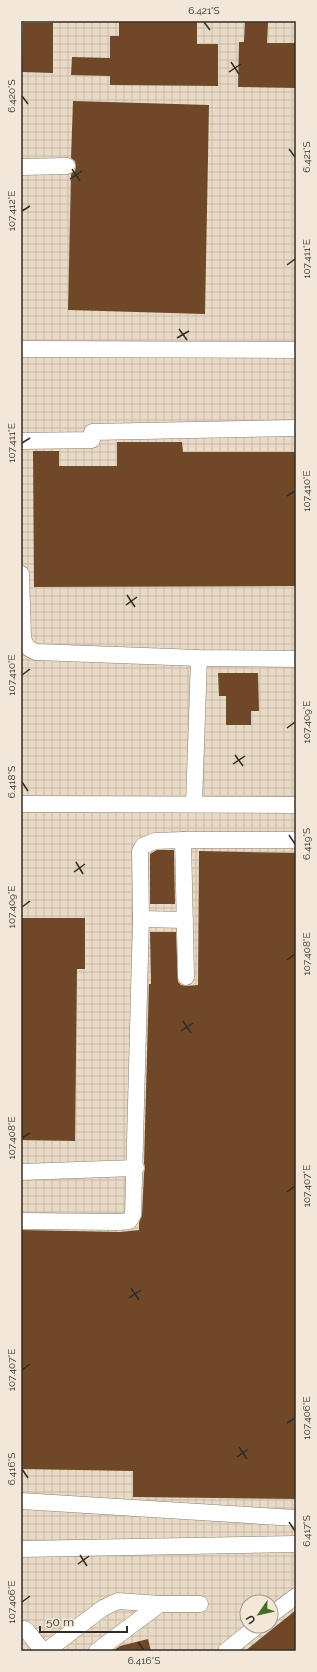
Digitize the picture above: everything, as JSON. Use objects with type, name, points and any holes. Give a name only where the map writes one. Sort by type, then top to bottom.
[{"type":"street","points":[[21,167],[67,166]]},
{"type":"street","points":[[21,349],[296,350]]},
{"type":"street","points":[[21,441],[92,440],[92,432],[296,428]]},
{"type":"street","points":[[21,574],[23,637],[24,644],[30,650],[45,653],[199,658],[296,659]]},
{"type":"street","points":[[194,804],[199,658]]},
{"type":"street","points":[[21,804],[296,805]]},
{"type":"street","points":[[183,840],[186,977]]},
{"type":"street","points":[[21,1221],[120,1222],[129,1221],[133,1215],[136,1168],[141,919],[140,852],[143,846],[155,841],[296,840]]},
{"type":"street","points":[[141,919],[185,920]]},
{"type":"street","points":[[21,1172],[136,1168]]},
{"type":"street","points":[[21,1501],[296,1518]]},
{"type":"street","points":[[21,1549],[296,1544]]},
{"type":"street","points":[[279,1609],[296,1596]]},
{"type":"street","points":[[21,1630],[27,1631],[45,1651],[109,1604],[118,1601],[160,1604],[200,1604]]},
{"type":"street","points":[[97,1651],[160,1604]]},
{"type":"street","points":[[226,1651],[247,1634]]},
{"type":"shaded area","points":[[21,21],[296,21],[296,1651],[21,1651]]},
{"type":"building","points":[[119,21],[197,21],[197,44],[218,44],[218,86],[110,85],[110,76],[71,75],[72,57],[110,58],[110,36],[119,36]]},
{"type":"building","points":[[245,21],[268,21],[267,43],[296,43],[296,88],[238,87],[239,42],[244,42]]},
{"type":"building","points":[[23,23],[53,23],[53,73],[22,72]]},
{"type":"building","points":[[73,101],[209,105],[205,314],[68,310],[71,174],[75,171],[76,166],[75,161],[71,158]]},
{"type":"building","points":[[117,442],[182,442],[183,452],[296,452],[296,586],[34,587],[33,451],[59,451],[59,466],[117,466]]},
{"type":"building","points":[[218,673],[258,673],[259,711],[251,711],[251,725],[226,725],[226,696],[219,696]]},
{"type":"building","points":[[157,850],[174,850],[175,904],[150,904],[150,854]]},
{"type":"building","points":[[199,851],[296,853],[296,1499],[133,1497],[133,1471],[21,1469],[21,1230],[120,1232],[139,1230],[139,1223],[142,1215],[145,1168],[149,984],[151,984],[150,932],[176,932],[178,982],[181,985],[186,986],[198,985]]},
{"type":"building","points":[[21,918],[85,918],[85,969],[77,969],[75,1141],[21,1140]]},
{"type":"building","points":[[296,1610],[296,1651],[245,1651],[266,1634],[279,1634],[279,1624]]},
{"type":"building","points":[[148,1639],[151,1651],[113,1651],[120,1646]]}]
